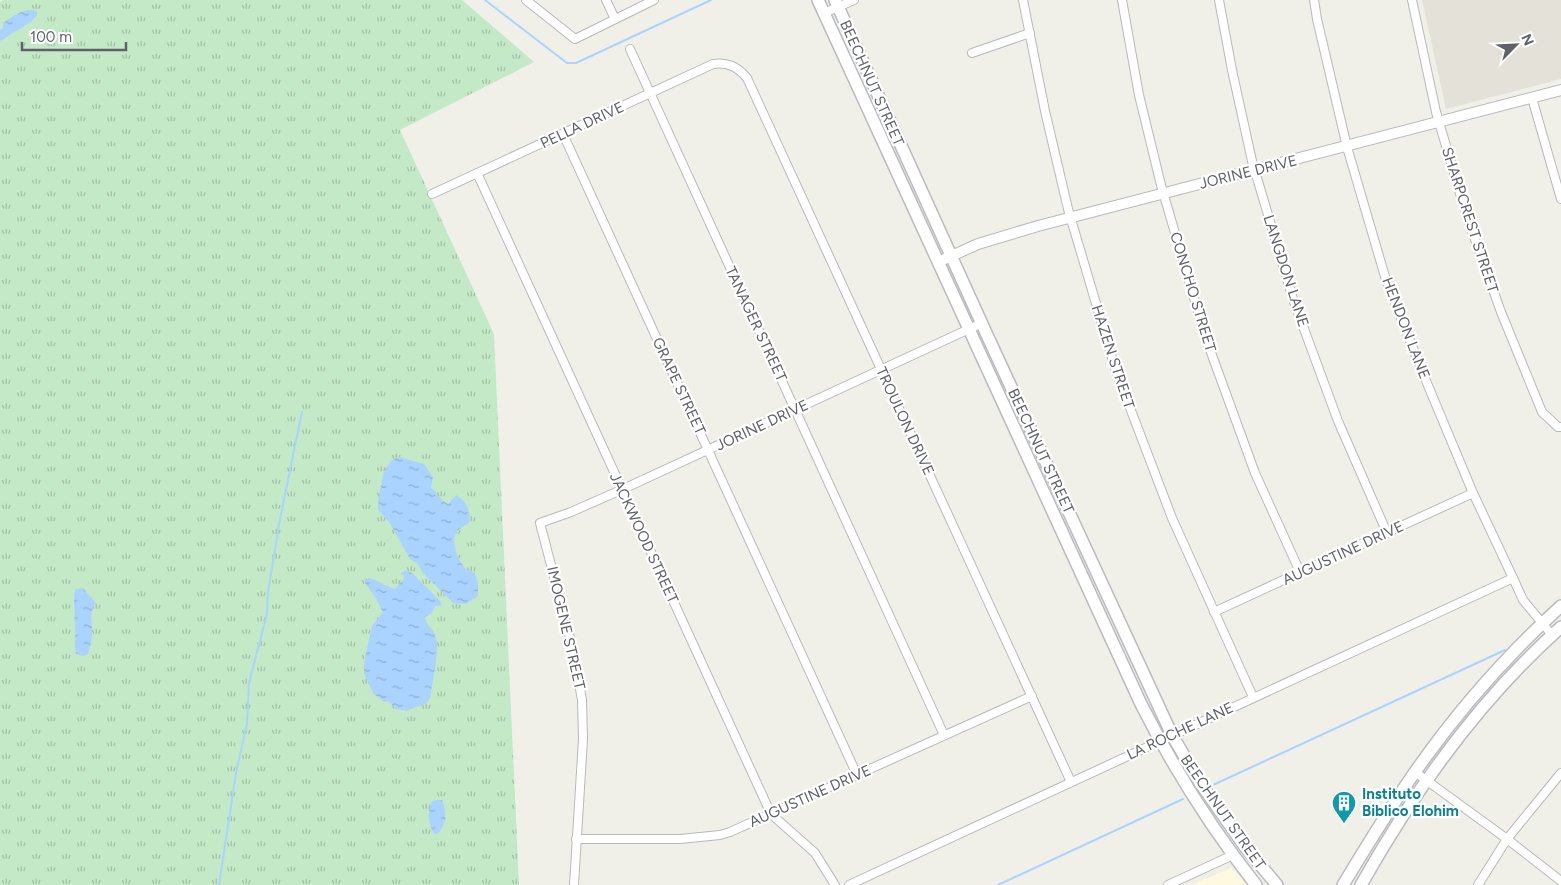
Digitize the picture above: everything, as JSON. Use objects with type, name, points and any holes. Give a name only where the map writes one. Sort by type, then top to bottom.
[{"type":"main road","name":"BEECHNUT STREET","points":[[818,0],[1098,611],[1160,741],[1193,798],[1256,885]]},
{"type":"main road","name":"BEECHNUT STREET","points":[[836,4],[1172,735],[1199,782],[1251,854],[1277,885]]},
{"type":"main road","points":[[881,137],[894,131]]},
{"type":"main road","points":[[1030,463],[1044,457]]},
{"type":"main road","points":[[1098,611],[1112,605]]},
{"type":"main road","points":[[1343,885],[1415,772],[1493,674],[1561,606]]},
{"type":"main road","points":[[1361,885],[1383,846],[1427,780],[1486,706],[1561,627]]},
{"type":"street","points":[[526,0],[575,39],[654,0]]},
{"type":"street","points":[[606,0],[615,19]]},
{"type":"street","points":[[824,13],[836,4],[854,0]]},
{"type":"street","name":"HAZEN STREET","points":[[1023,0],[1045,111],[1070,218],[1119,380],[1172,518],[1252,697]]},
{"type":"street","name":"CONCHO STREET","points":[[1122,0],[1138,95],[1163,194],[1205,336],[1255,473],[1300,572]]},
{"type":"street","name":"LANGDON LANE","points":[[1219,0],[1232,70],[1255,170],[1293,299],[1338,421],[1386,533]]},
{"type":"street","name":"HENDON LANE","points":[[1314,0],[1347,146],[1386,280],[1473,493],[1524,600],[1552,635]]},
{"type":"street","name":"SHARPCREST STREET","points":[[1412,0],[1439,121],[1467,217],[1501,312],[1542,412],[1559,427]]},
{"type":"street","points":[[972,53],[1030,33]]},
{"type":"street","name":"TANAGER STREET","points":[[630,49],[944,735]]},
{"type":"street","name":"PELLA DRIVE","points":[[432,194],[713,64],[733,66]]},
{"type":"street","name":"TROULON DRIVE","points":[[733,66],[741,71],[746,78],[1071,782]]},
{"type":"street","name":"JORINE DRIVE","points":[[938,262],[1001,236],[1561,90]]},
{"type":"street","points":[[1532,98],[1561,199]]},
{"type":"street","name":"GRAPE STREET","points":[[563,134],[857,775]]},
{"type":"street","name":"JACKWOOD STREET","points":[[477,174],[771,814],[815,853],[835,885]]},
{"type":"street","name":"JORINE DRIVE","points":[[540,523],[621,490],[982,323]]},
{"type":"street","name":"AUGUSTINE DRIVE","points":[[1214,612],[1473,493]]},
{"type":"street","name":"IMOGENE STREET","points":[[540,523],[573,649],[582,700],[583,739],[574,885]]},
{"type":"street","name":"LA ROCHE LANE","points":[[849,885],[1252,697],[1513,578]]},
{"type":"street","name":"AUGUSTINE DRIVE","points":[[576,839],[680,838],[720,835],[771,814],[1032,696]]},
{"type":"street","points":[[1415,772],[1561,881]]},
{"type":"street","points":[[1478,885],[1507,839],[1561,773]]},
{"type":"street","points":[[1168,885],[1233,855]]},
{"type":"shaded area","points":[[1422,0],[1561,0],[1561,79],[1446,109]]},
{"type":"shaded area","points":[[1231,868],[1247,885],[1192,885]]},
{"type":"green space","points":[[3,0],[462,0],[534,62],[400,130],[494,334],[519,885],[0,885],[0,2]]},
{"type":"water","points":[[27,10],[34,10],[37,12],[37,15],[32,21],[0,41],[0,30],[3,28],[3,23],[16,14]]},
{"type":"water","points":[[399,457],[424,464],[433,477],[431,487],[445,502],[448,504],[456,495],[467,507],[469,523],[457,531],[454,541],[460,561],[465,568],[475,574],[478,583],[478,596],[466,604],[453,603],[423,573],[417,563],[410,559],[389,522],[379,511],[379,495],[384,471],[391,461]]},
{"type":"water","points":[[407,570],[441,602],[442,606],[435,606],[432,613],[425,617],[435,635],[437,643],[430,698],[427,703],[406,711],[395,708],[388,701],[384,702],[373,693],[364,673],[364,663],[372,626],[383,612],[365,583],[368,578],[395,589],[404,579],[404,575],[400,574]]},
{"type":"water","points":[[83,588],[96,603],[91,619],[92,633],[88,654],[83,656],[76,654],[75,651],[74,604],[75,589]]},
{"type":"water","points":[[442,800],[444,804],[445,818],[440,831],[434,834],[430,826],[429,813],[432,801]]},
{"type":"waterway","points":[[485,0],[567,63],[576,63],[711,0]]},
{"type":"waterway","points":[[219,885],[236,773],[247,724],[249,683],[267,614],[268,592],[280,519],[302,412]]},
{"type":"waterway","points":[[1213,785],[1505,650]]},
{"type":"waterway","points":[[998,885],[1183,799]]},
{"type":"place","name":"Instituto Biblico Elohim","points":[[1344,824]]}]
